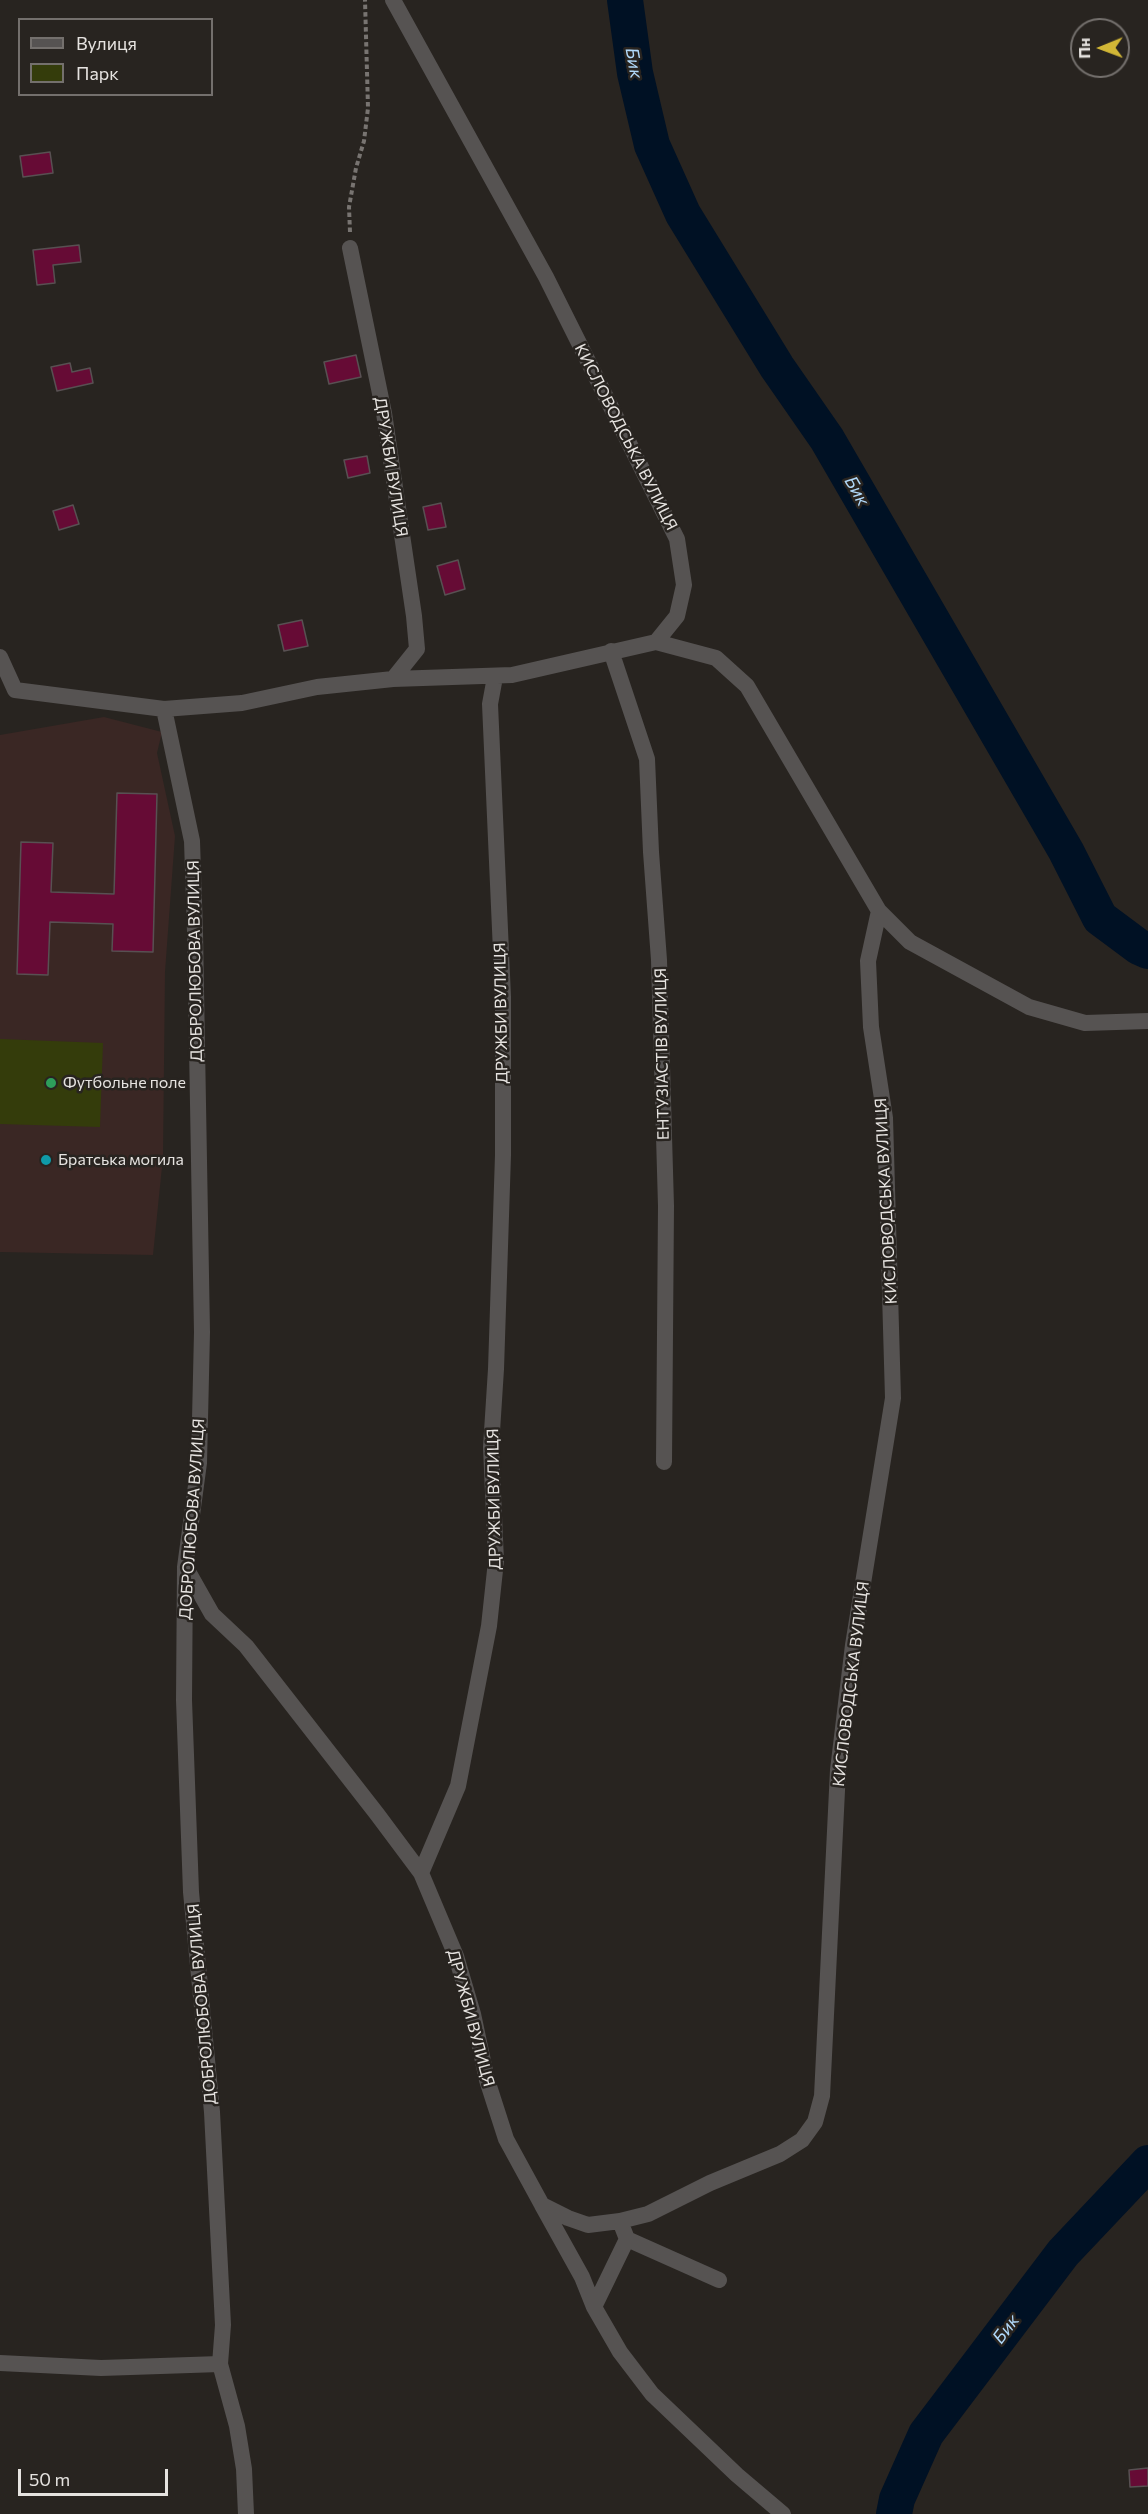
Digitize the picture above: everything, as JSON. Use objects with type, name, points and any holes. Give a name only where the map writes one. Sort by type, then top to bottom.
[{"type":"street","name":"КИСЛОВОДСЬКА ВУЛИЦЯ","points":[[393,0],[546,277],[677,538],[684,585],[677,616],[656,642]]},
{"type":"street","name":"ДРУЖБИ ВУЛИЦЯ","points":[[350,248],[384,413],[414,616],[417,649],[393,679]]},
{"type":"street","points":[[0,657],[7,691],[164,709],[242,703],[317,687],[393,679],[512,675],[656,642],[716,658],[747,686],[879,910],[910,942],[1029,1007],[1084,1023],[1148,1021]]},
{"type":"street","name":"ЕНТУЗІАСТІВ ВУЛИЦЯ","points":[[611,651],[647,759],[659,960],[666,1206],[664,1462]]},
{"type":"street","name":"ДРУЖБИ ВУЛИЦЯ","points":[[495,677],[490,704],[503,998],[503,1155],[491,1447],[496,1561],[487,1636],[458,1786],[421,1873],[456,1956],[488,2080],[506,2139],[582,2277],[594,2307],[620,2352],[652,2394],[737,2475],[781,2513]]},
{"type":"street","name":"ДОБРОЛЮБОВА ВУЛИЦЯ","points":[[164,709],[192,841],[196,943],[202,1332],[199,1462],[185,1567],[184,1700],[191,1892],[212,2112],[223,2325],[220,2364],[237,2426],[246,2514]]},
{"type":"street","name":"КИСЛОВОДСЬКА ВУЛИЦЯ","points":[[620,2221],[648,2214],[710,2183],[780,2154],[802,2140],[815,2122],[822,2096],[838,1770],[853,1645],[893,1398],[885,1118],[871,1027],[868,961],[879,910]]},
{"type":"street","points":[[185,1567],[212,1614],[246,1646],[421,1873]]},
{"type":"street","points":[[542,2205],[588,2225],[620,2221],[627,2239],[719,2280]]},
{"type":"street","points":[[594,2307],[627,2239]]},
{"type":"street","points":[[0,2362],[101,2368],[220,2364]]},
{"type":"path","points":[[350,248],[349,207],[356,168],[364,141],[368,108],[365,0]]},
{"type":"shaded area","points":[[104,717],[162,732],[157,753],[175,836],[165,972],[163,1157],[153,1255],[0,1252],[0,735]]},
{"type":"green space","name":"Футбольне поле","points":[[0,1039],[103,1043],[100,1127],[0,1124]]},
{"type":"building","points":[[50,152],[53,173],[23,177],[20,156]]},
{"type":"building","points":[[79,245],[81,262],[53,265],[55,283],[37,285],[33,250]]},
{"type":"building","points":[[356,355],[361,377],[329,384],[324,362]]},
{"type":"building","points":[[70,363],[72,372],[90,368],[93,383],[57,391],[51,367]]},
{"type":"building","points":[[367,456],[370,473],[348,478],[344,460]]},
{"type":"building","points":[[441,503],[446,527],[428,530],[423,507]]},
{"type":"building","points":[[73,505],[79,524],[59,530],[53,511]]},
{"type":"building","points":[[458,560],[465,589],[445,595],[437,566]]},
{"type":"building","points":[[302,620],[308,646],[284,651],[278,625]]},
{"type":"building","points":[[117,793],[157,794],[153,952],[112,951],[113,924],[50,922],[48,975],[17,974],[21,842],[53,843],[51,892],[114,894]]},
{"type":"building","points":[[1148,2468],[1148,2486],[1130,2487],[1129,2470]]},
{"type":"waterway","name":"Бик","points":[[625,0],[635,73],[652,145],[683,214],[777,367],[827,439],[1066,851],[1100,918],[1139,947],[1148,951]]},
{"type":"waterway","name":"Бик","points":[[894,2514],[897,2499],[926,2434],[1063,2253],[1148,2163]]},
{"type":"place","name":"Футбольне поле","points":[[51,1083]]},
{"type":"place","name":"Братська могила","points":[[46,1160]]}]
